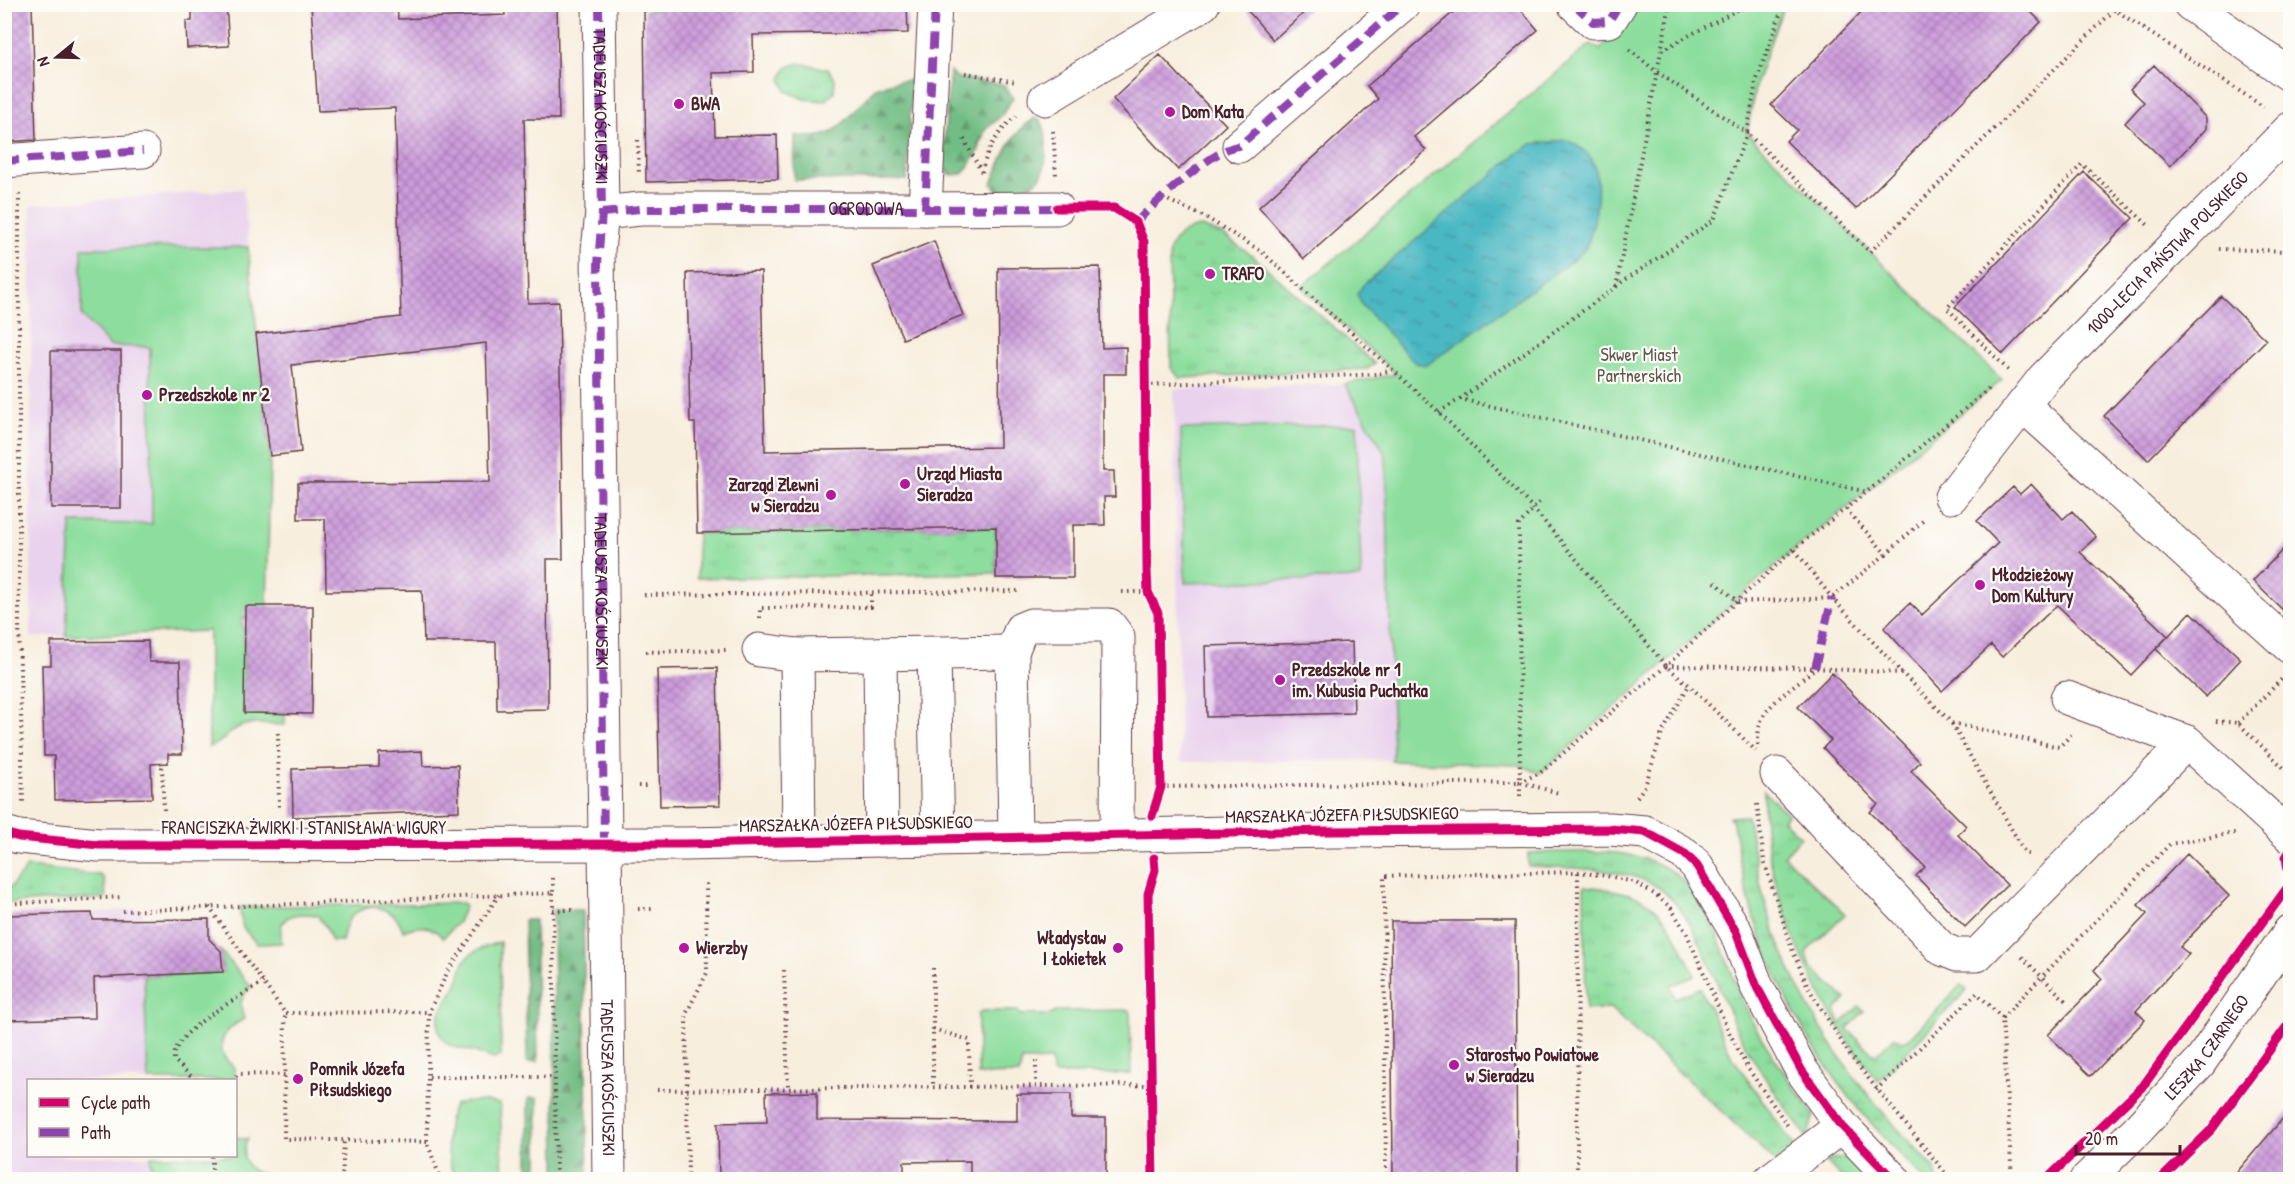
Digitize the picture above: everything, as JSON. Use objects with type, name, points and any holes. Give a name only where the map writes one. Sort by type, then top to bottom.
[{"type":"street","name":"TADEUSZA KOŚCIUSZKI","points":[[599,4],[602,213],[598,264],[609,1179]]},
{"type":"street","name":"OGRODOWA","points":[[602,213],[640,209],[925,209],[935,4]]},
{"type":"street","points":[[1045,99],[1203,4]]},
{"type":"street","points":[[1239,146],[1403,4]]},
{"type":"street","points":[[1584,13],[1609,21],[1620,4]]},
{"type":"street","points":[[2197,6],[2290,75]]},
{"type":"street","name":"1000-LECIA PAŃSTWA POLSKIEGO","points":[[1951,497],[2027,386],[2279,119]]},
{"type":"street","points":[[12,161],[143,151]]},
{"type":"street","points":[[925,209],[1057,208]]},
{"type":"street","points":[[2027,386],[2290,647]]},
{"type":"street","points":[[1015,837],[1012,652],[1021,629],[1031,625],[1108,625],[1118,638],[1117,836]]},
{"type":"street","points":[[759,650],[797,655],[1012,652]]},
{"type":"street","points":[[880,654],[882,840]]},
{"type":"street","points":[[934,654],[938,839]]},
{"type":"street","points":[[797,655],[799,841]]},
{"type":"street","points":[[2067,698],[2187,742],[2290,836]]},
{"type":"street","points":[[1767,763],[1942,949],[1957,955],[1977,955],[2187,742]]},
{"type":"street","name":"MARSZAŁKA JÓZEFA PIŁSUDSKIEGO","points":[[604,844],[1331,831],[1610,829],[1645,832],[1685,854],[1697,866],[1736,932],[1757,987],[1802,1071],[1842,1126],[1894,1179]]},
{"type":"street","name":"FRANCISZKA ŻWIRKI I STANISŁAWA WIGURY","points":[[4,833],[19,837],[99,845],[604,844]]},
{"type":"street","name":"LESZKA CZARNEGO","points":[[2086,1179],[2139,1128],[2200,1062],[2290,931]]},
{"type":"street","points":[[1770,1179],[1842,1126]]},
{"type":"path","points":[[422,5],[432,4]]},
{"type":"path","points":[[1616,286],[1670,4]]},
{"type":"path","points":[[1662,50],[1748,4]]},
{"type":"path","points":[[1439,412],[1616,286],[1714,220],[1747,133],[1756,82],[1784,4]]},
{"type":"path","points":[[2109,4],[2279,119]]},
{"type":"path","points":[[1584,13],[1657,72],[1747,133],[1870,252],[2120,4]]},
{"type":"path","points":[[979,209],[980,180],[984,158],[997,136],[1029,106],[1045,99]]},
{"type":"path","points":[[12,161],[23,806]]},
{"type":"path","points":[[2027,386],[1947,308],[2082,164],[2165,240],[2290,251]]},
{"type":"path","points":[[1163,198],[1205,217],[1261,251],[1439,412],[1533,508],[1666,666],[1689,685],[1767,763]]},
{"type":"path","points":[[1146,385],[1377,374],[1392,370]]},
{"type":"path","points":[[1519,782],[1540,773],[1666,666],[1794,549],[1867,492],[1993,386]]},
{"type":"path","points":[[1460,399],[1867,492]]},
{"type":"path","points":[[1715,582],[1738,602],[1833,598],[1951,497]]},
{"type":"path","points":[[1520,830],[1519,525],[1542,499]]},
{"type":"path","points":[[1846,509],[1886,555]]},
{"type":"path","points":[[1794,549],[1833,598],[1902,673]]},
{"type":"path","points":[[644,595],[1023,591]]},
{"type":"path","points":[[760,608],[871,608],[871,592]]},
{"type":"path","points":[[646,652],[759,650]]},
{"type":"path","points":[[1666,666],[1815,668]]},
{"type":"path","points":[[2238,723],[2283,679]]},
{"type":"path","points":[[1629,801],[1636,798],[1645,786],[1662,733],[1689,685]]},
{"type":"path","points":[[1952,723],[2024,851],[2053,878]]},
{"type":"path","points":[[278,733],[279,820]]},
{"type":"path","points":[[164,763],[162,768],[164,811]]},
{"type":"path","points":[[1161,787],[1519,782],[1561,794]]},
{"type":"path","points":[[2002,1018],[2170,844],[2245,831]]},
{"type":"path","points":[[552,843],[556,1179]]},
{"type":"path","points":[[1577,1179],[1578,872]]},
{"type":"path","points":[[1386,1179],[1384,876],[1578,872],[1636,883],[1656,895],[1671,908],[1687,934],[1729,1032],[1747,1066],[1772,1106],[1807,1152]]},
{"type":"path","points":[[688,1179],[686,1014],[707,973],[707,879],[697,879]]},
{"type":"path","points":[[123,911],[553,893]]},
{"type":"path","points":[[441,1179],[427,1142],[429,1012],[447,973],[499,895]]},
{"type":"path","points":[[4,903],[122,897]]},
{"type":"path","points":[[209,906],[285,1013],[284,1139],[427,1142]]},
{"type":"path","points":[[1998,933],[2068,1003]]},
{"type":"path","points":[[933,968],[933,1086]]},
{"type":"path","points":[[784,970],[789,1088]]},
{"type":"path","points":[[194,1079],[174,1060],[173,1052],[178,1043],[186,1034],[221,1008],[263,982]]},
{"type":"path","points":[[1876,1090],[1977,993],[2002,1018],[2012,1179]]},
{"type":"path","points":[[285,1013],[429,1012]]},
{"type":"path","points":[[2160,1179],[2212,1128],[2290,1022]]},
{"type":"path","points":[[933,1029],[969,1040],[970,1086]]},
{"type":"path","points":[[1036,1061],[1036,1085]]},
{"type":"path","points":[[232,1079],[239,1074],[285,1075]]},
{"type":"path","points":[[429,1077],[555,1077]]},
{"type":"path","points":[[657,1090],[1151,1085]]},
{"type":"path","points":[[342,1179],[344,1140]]},
{"type":"path","points":[[212,1157],[212,1179]]},
{"type":"shaded area","name":"Przedszkole nr 2","points":[[243,189],[270,456],[209,631],[31,637],[31,205]]},
{"type":"shaded area","points":[[1345,384],[1386,455],[1393,760],[1180,762],[1174,389]]},
{"type":"shaded area","points":[[143,909],[148,1079],[27,1079],[27,1157],[151,1157],[152,1179],[5,1179],[4,915]]},
{"type":"green space","points":[[728,4],[644,11],[665,5]]},
{"type":"green space","name":"Skwer Miast Partnerskich","points":[[1629,5],[1784,5],[1756,82],[1747,133],[2002,380],[1781,561],[1540,773],[1519,765],[1390,761],[1393,760],[1386,455],[1345,384],[1396,374],[1301,287],[1591,44],[1600,50]]},
{"type":"green space","points":[[799,63],[828,69],[835,79],[834,92],[825,101],[804,99],[786,91],[781,79],[787,67]]},
{"type":"green space","points":[[950,71],[955,77],[1004,85],[1013,98],[1002,115],[985,130],[978,152],[963,174],[950,175],[942,168]]},
{"type":"green space","points":[[912,80],[907,180],[794,180],[795,135],[818,137],[827,134],[841,125],[876,88],[898,81]]},
{"type":"green space","points":[[1035,118],[1041,120],[1046,141],[1046,159],[1042,175],[1034,184],[1019,190],[998,193],[992,184],[1003,156],[1019,131]]},
{"type":"green space","points":[[1201,227],[1223,235],[1254,257],[1375,364],[1367,369],[1180,378],[1171,368],[1169,250],[1182,233]]},
{"type":"green space","points":[[248,247],[270,456],[267,610],[241,620],[244,629],[244,713],[285,713],[285,725],[242,726],[209,747],[209,631],[66,636],[71,523],[152,524],[150,347],[110,346],[82,316],[82,248]]},
{"type":"green space","points":[[1357,425],[1361,578],[1185,583],[1181,429]]},
{"type":"green space","points":[[996,527],[996,573],[697,578],[697,533]]},
{"type":"green space","points":[[1764,791],[1788,814],[1783,820],[1801,837],[1784,856],[1845,914],[1806,952],[1811,967],[1846,999],[1835,1011],[1841,1024],[1859,1006],[1864,1011],[1847,1029],[1875,1056],[1894,1037],[1901,1041],[1909,1039],[1961,985],[1967,990],[1878,1081],[1843,1033],[1798,948],[1776,885],[1769,853]]},
{"type":"green space","points":[[1747,816],[1768,913],[1790,969],[1818,1024],[1852,1074],[1886,1116],[1935,1169],[1937,1179],[1924,1179],[1859,1109],[1822,1059],[1790,1004],[1753,916],[1732,819],[1729,817]]},
{"type":"green space","points":[[1528,853],[1620,853],[1655,862],[1686,883],[1709,918],[1758,1032],[1814,1115],[1807,1138],[1746,1048],[1694,932],[1683,913],[1669,897],[1654,885],[1626,875],[1593,870],[1528,866]]},
{"type":"green space","points":[[27,867],[100,875],[104,879],[106,898],[5,903],[5,887],[10,888]]},
{"type":"green space","points":[[1584,886],[1629,894],[1644,901],[1666,921],[1676,936],[1695,976],[1670,986],[1675,998],[1700,988],[1732,1057],[1795,1147],[1775,1161],[1610,1008],[1586,1010]]},
{"type":"green space","points":[[462,903],[465,906],[458,922],[443,938],[434,930],[424,927],[403,931],[390,912],[376,907],[360,910],[351,917],[342,941],[332,941],[317,915],[301,914],[284,921],[281,926],[282,943],[257,944],[243,928],[239,907]]},
{"type":"green space","points":[[553,910],[583,910],[588,1179],[556,1179]]},
{"type":"green space","points":[[524,920],[535,920],[538,1062],[527,1062]]},
{"type":"green space","points":[[500,942],[501,1056],[494,1059],[449,1045],[443,1039],[438,1024],[441,1010],[457,984],[463,965],[470,955]]},
{"type":"green space","points":[[221,951],[251,987],[242,1001],[241,1009],[244,1019],[230,1028],[222,1040],[223,1054],[234,1067],[234,1079],[148,1079],[144,976],[223,972]]},
{"type":"green space","points":[[1130,1010],[1131,1074],[1055,1074],[1052,1072],[1051,1060],[1022,1061],[1019,1074],[978,1075],[978,1015],[981,1011],[1017,1011],[1022,1015],[1051,1015],[1058,1011]]},
{"type":"green space","points":[[528,1098],[538,1098],[538,1179],[528,1179]]},
{"type":"green space","points":[[484,1101],[500,1104],[503,1179],[455,1179],[447,1142],[448,1124],[454,1105]]},
{"type":"green space","points":[[237,1137],[248,1139],[244,1150],[245,1161],[252,1169],[263,1174],[265,1179],[152,1179],[151,1157],[237,1157]]},
{"type":"green space","points":[[1850,1157],[1870,1179],[1843,1179],[1825,1160]]},
{"type":"water","points":[[1567,140],[1590,157],[1597,176],[1595,217],[1584,250],[1427,365],[1415,363],[1362,305],[1357,294],[1363,285],[1515,155],[1532,144]]},
{"type":"building","points":[[4,4],[32,4],[36,140],[4,142]]},
{"type":"building","points":[[192,4],[226,4],[229,46],[187,48],[186,21],[192,21]]},
{"type":"building","points":[[311,4],[397,4],[398,19],[505,15],[505,4],[557,4],[559,119],[524,119],[528,303],[559,302],[563,559],[547,559],[548,709],[497,710],[496,642],[424,642],[422,590],[326,591],[325,519],[298,519],[298,483],[490,482],[486,343],[292,365],[301,452],[270,456],[256,334],[401,317],[395,108],[318,111]]},
{"type":"building","name":"BWA","points":[[737,4],[907,4],[908,33],[753,35],[754,72],[713,73],[715,136],[777,135],[778,179],[646,182],[644,11]]},
{"type":"building","points":[[1242,4],[1314,4],[1273,40]]},
{"type":"building","points":[[1463,4],[1516,4],[1538,30],[1414,137],[1426,150],[1304,259],[1259,207],[1378,99],[1367,86]]},
{"type":"building","points":[[1869,4],[2023,4],[2041,22],[1856,209],[1786,141],[1797,130],[1771,105]]},
{"type":"building","name":"Dom Kata","points":[[1160,55],[1226,125],[1178,170],[1113,99]]},
{"type":"building","points":[[2154,65],[2206,118],[2206,129],[2170,166],[2125,123],[2144,102],[2130,89]]},
{"type":"building","points":[[2084,172],[2133,218],[2003,354],[1955,307]]},
{"type":"building","points":[[934,241],[963,315],[903,339],[873,266]]},
{"type":"building","points":[[1100,267],[1102,348],[1126,347],[1126,374],[1103,374],[1103,471],[1114,471],[1115,497],[1104,497],[1105,525],[1073,525],[1073,578],[996,578],[996,527],[697,533],[695,423],[690,423],[687,273],[761,271],[765,451],[1000,447],[998,268]]},
{"type":"building","points":[[2221,296],[2266,340],[2148,460],[2104,416]]},
{"type":"building","points":[[51,351],[121,351],[121,508],[51,508]]},
{"type":"building","name":"Młodzieżowy Dom Kultury","points":[[2031,484],[2063,519],[2072,511],[2096,537],[2080,552],[2168,636],[2131,675],[2057,605],[2002,657],[1991,645],[1942,691],[1884,628],[1910,603],[1922,615],[1998,543],[1977,521],[2013,487],[2020,494]]},
{"type":"building","points":[[2290,542],[2290,617],[2253,581]]},
{"type":"building","points":[[245,606],[313,606],[312,714],[244,713]]},
{"type":"building","points":[[2191,612],[2241,659],[2206,697],[2156,649]]},
{"type":"building","points":[[148,641],[149,662],[180,662],[182,754],[168,754],[168,763],[151,764],[152,798],[55,800],[54,756],[44,756],[42,665],[51,665],[51,642]]},
{"type":"building","name":"Przedszkole nr 1 im. Kubusia Puchatka","points":[[1352,642],[1354,713],[1207,717],[1205,646]]},
{"type":"building","points":[[717,668],[720,805],[660,806],[657,669]]},
{"type":"building","points":[[1832,673],[1920,762],[1911,771],[1966,826],[1958,835],[2007,885],[1965,927],[1916,876],[1925,867],[1870,812],[1878,804],[1823,748],[1831,740],[1798,707]]},
{"type":"building","points":[[422,751],[423,766],[458,765],[459,811],[293,817],[292,769],[379,767],[379,753]]},
{"type":"building","points":[[2187,854],[2229,896],[2180,947],[2189,954],[2136,1011],[2145,1020],[2091,1076],[2048,1035],[2102,979],[2094,970],[2147,914],[2138,905]]},
{"type":"building","points":[[92,913],[93,920],[209,919],[209,939],[221,951],[223,972],[94,978],[95,1018],[4,1020],[4,915]]},
{"type":"building","name":"Starostwo Powiatowe w Sieradzu","points":[[1391,921],[1515,921],[1517,1179],[1393,1179]]},
{"type":"building","points":[[817,1092],[817,1120],[1017,1121],[1017,1094],[1071,1094],[1071,1118],[1106,1118],[1106,1179],[970,1179],[970,1161],[904,1162],[904,1179],[719,1179],[718,1123],[767,1122],[766,1093]]},
{"type":"building","points":[[2290,1110],[2290,1179],[2231,1179]]},
{"type":"marked path","points":[[599,4],[602,213],[598,264],[604,844]]},
{"type":"marked path","points":[[602,213],[640,209],[925,209],[935,4]]},
{"type":"marked path","points":[[1136,222],[1201,165],[1228,149],[1239,146],[1403,4]]},
{"type":"marked path","points":[[1574,4],[1593,22],[1609,21],[1620,4]]},
{"type":"marked path","points":[[2197,10],[2203,4]]},
{"type":"marked path","points":[[4,161],[143,151]]},
{"type":"marked path","points":[[925,209],[1063,208]]},
{"type":"marked path","points":[[1815,668],[1832,598]]},
{"type":"cycle path","points":[[1057,208],[1114,208],[1136,222],[1144,242],[1147,570],[1148,592],[1158,613],[1161,787],[1152,816]]},
{"type":"cycle path","points":[[4,833],[19,837],[99,845],[685,844],[1331,831],[1610,829],[1645,832],[1685,854],[1697,866],[1736,932],[1757,987],[1802,1071],[1842,1126],[1894,1180]]},
{"type":"cycle path","points":[[2046,1180],[2143,1086],[2290,884],[2286,857],[2290,851]]},
{"type":"cycle path","points":[[1153,1180],[1148,894],[1155,870],[1154,858]]},
{"type":"cycle path","points":[[2160,1180],[2212,1129],[2290,1022]]},
{"type":"place","name":"BWA","points":[[679,104]]},
{"type":"place","name":"Dom Kata","points":[[1170,112]]},
{"type":"place","name":"TRAFO","points":[[1210,274]]},
{"type":"place","name":"Przedszkole nr 2","points":[[147,395]]},
{"type":"place","name":"Urząd Miasta Sieradza","points":[[905,484]]},
{"type":"place","name":"Zarząd Zlewni w Sieradzu","points":[[831,495]]},
{"type":"place","name":"Młodzieżowy Dom Kultury","points":[[1980,585]]},
{"type":"place","name":"Przedszkole nr 1 im. Kubusia Puchatka","points":[[1280,680]]},
{"type":"place","name":"Wierzby","points":[[684,948]]},
{"type":"place","name":"Władysław I Łokietek","points":[[1118,948]]},
{"type":"place","name":"Starostwo Powiatowe w Sieradzu","points":[[1454,1065]]},
{"type":"place","name":"Pomnik Józefa Piłsudskiego","points":[[298,1079]]}]
